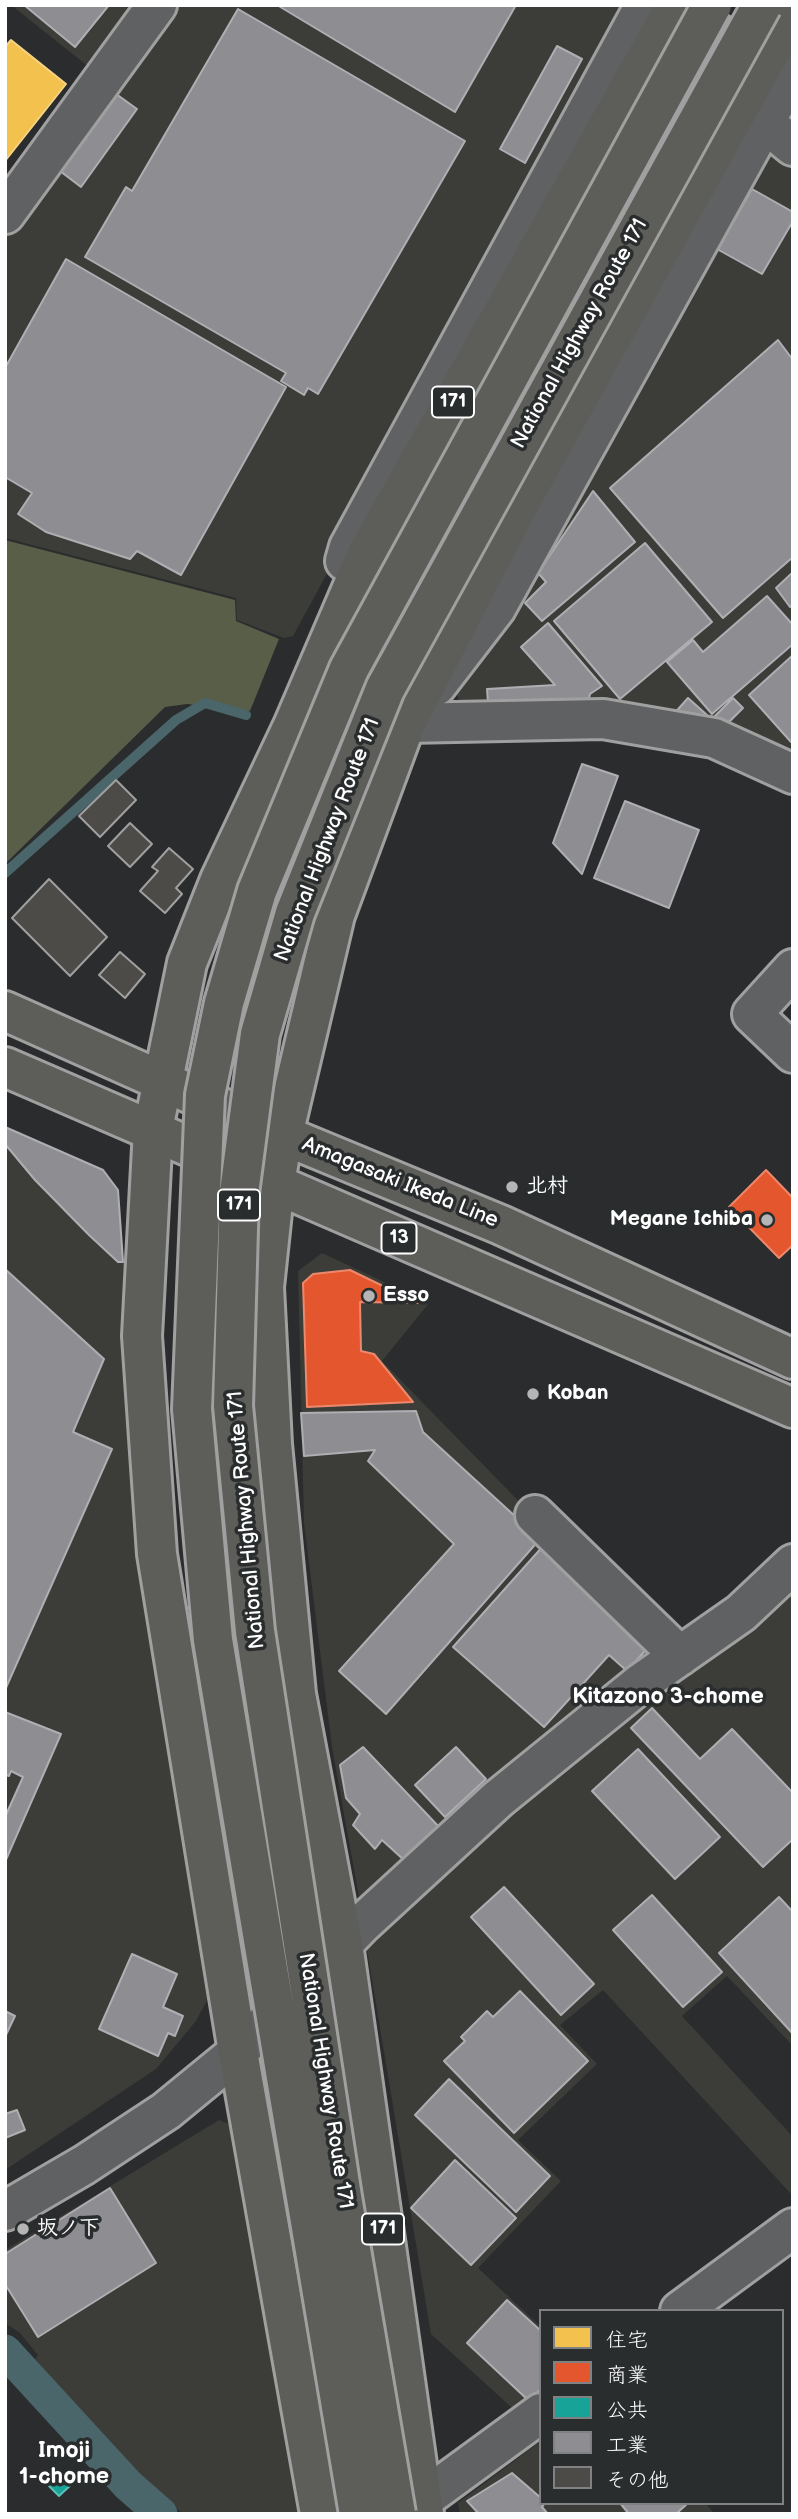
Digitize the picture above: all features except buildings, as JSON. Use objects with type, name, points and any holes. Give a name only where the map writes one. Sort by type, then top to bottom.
[{"type":"main road","name":"171","points":[[320,2514],[238,2053],[157,1554],[142,1336],[153,1129],[187,963],[220,880],[293,726],[366,556],[676,5]]},
{"type":"main road","name":"National Highway Route 171","points":[[359,2514],[213,1640],[192,1409],[205,1095],[224,1003],[257,891],[349,669],[712,5]]},
{"type":"main road","name":"National Highway Route 171","points":[[414,2509],[342,2197],[255,1631],[246,1550],[233,1393],[239,1193],[260,1034],[295,914],[385,689],[762,5]]},
{"type":"main road","name":"171","points":[[414,2509],[343,1944],[296,1694],[271,1444],[264,1287],[275,1184],[283,1135],[335,915],[406,723],[510,522],[793,9]]},
{"type":"main road","name":"Amagasaki Ikeda Line","points":[[5,1011],[283,1135],[501,1225],[793,1359]]},
{"type":"main road","name":"13","points":[[5,1067],[793,1408]]},
{"type":"street","points":[[5,214],[157,5]]},
{"type":"street","points":[[293,726],[349,547],[645,5]]},
{"type":"street","points":[[406,723],[496,608],[779,134],[793,71]]},
{"type":"street","points":[[406,723],[603,719],[714,738],[793,775]]},
{"type":"street","points":[[793,969],[752,1014],[793,1053]]},
{"type":"street","points":[[554,1524],[680,1656]]},
{"type":"street","points":[[5,2211],[84,2165],[166,2111],[238,2053],[343,1944],[498,1799],[588,1724],[741,1613],[793,1564]]},
{"type":"street","points":[[683,2309],[793,2228]]},
{"type":"street","points":[[414,2509],[539,2415]]},
{"type":"shaded area","points":[[11,5],[134,5],[89,67]]},
{"type":"shaded area","points":[[166,5],[637,5],[293,636],[284,638],[237,620],[236,598],[5,538],[5,225]]},
{"type":"shaded area","points":[[764,148],[793,159],[793,749],[781,760],[461,706],[456,692]]},
{"type":"shaded area","points":[[5,1126],[104,1169],[119,1190],[130,1344],[211,1993],[196,2021],[156,2069],[5,2170]]},
{"type":"shaded area","points":[[322,1253],[429,1303],[382,1361],[663,1649],[362,1914],[332,1747],[304,1523],[298,1271]]},
{"type":"shaded area","points":[[793,1586],[793,2046],[727,1976],[682,2016],[793,2137],[793,2196],[603,1990],[560,2025],[597,2064],[518,2140],[561,2181],[478,2268],[539,2325],[539,2404],[522,2417],[431,2334],[366,1944],[502,1811]]},
{"type":"shaded area","points":[[219,2120],[234,2126],[303,2514],[183,2514],[123,2463],[35,2359],[38,2355],[20,2333],[5,2323],[5,2250]]},
{"type":"shaded area","points":[[539,2442],[539,2505],[707,2505],[715,2514],[460,2514],[458,2503]]},
{"type":"green space","points":[[5,540],[235,600],[236,621],[279,639],[250,711],[187,704],[165,707],[5,864]]},
{"type":"waterway","points":[[5,873],[176,720],[205,703],[246,715]]},
{"type":"waterway","points":[[5,2351],[128,2485],[161,2514]]},
{"type":"place","name":"北村","points":[[512,1187]]},
{"type":"place","name":"Megane Ichiba","points":[[767,1220]]},
{"type":"place","name":"Esso","points":[[369,1296]]},
{"type":"place","name":"Koban","points":[[533,1394]]},
{"type":"place","name":"坂ノ下","points":[[23,2229]]},
{"type":"district","name":"Kitazono 3-chome","points":[[668,1697]]},
{"type":"district","name":"Imoji 1-chome","points":[[64,2464]]}]
